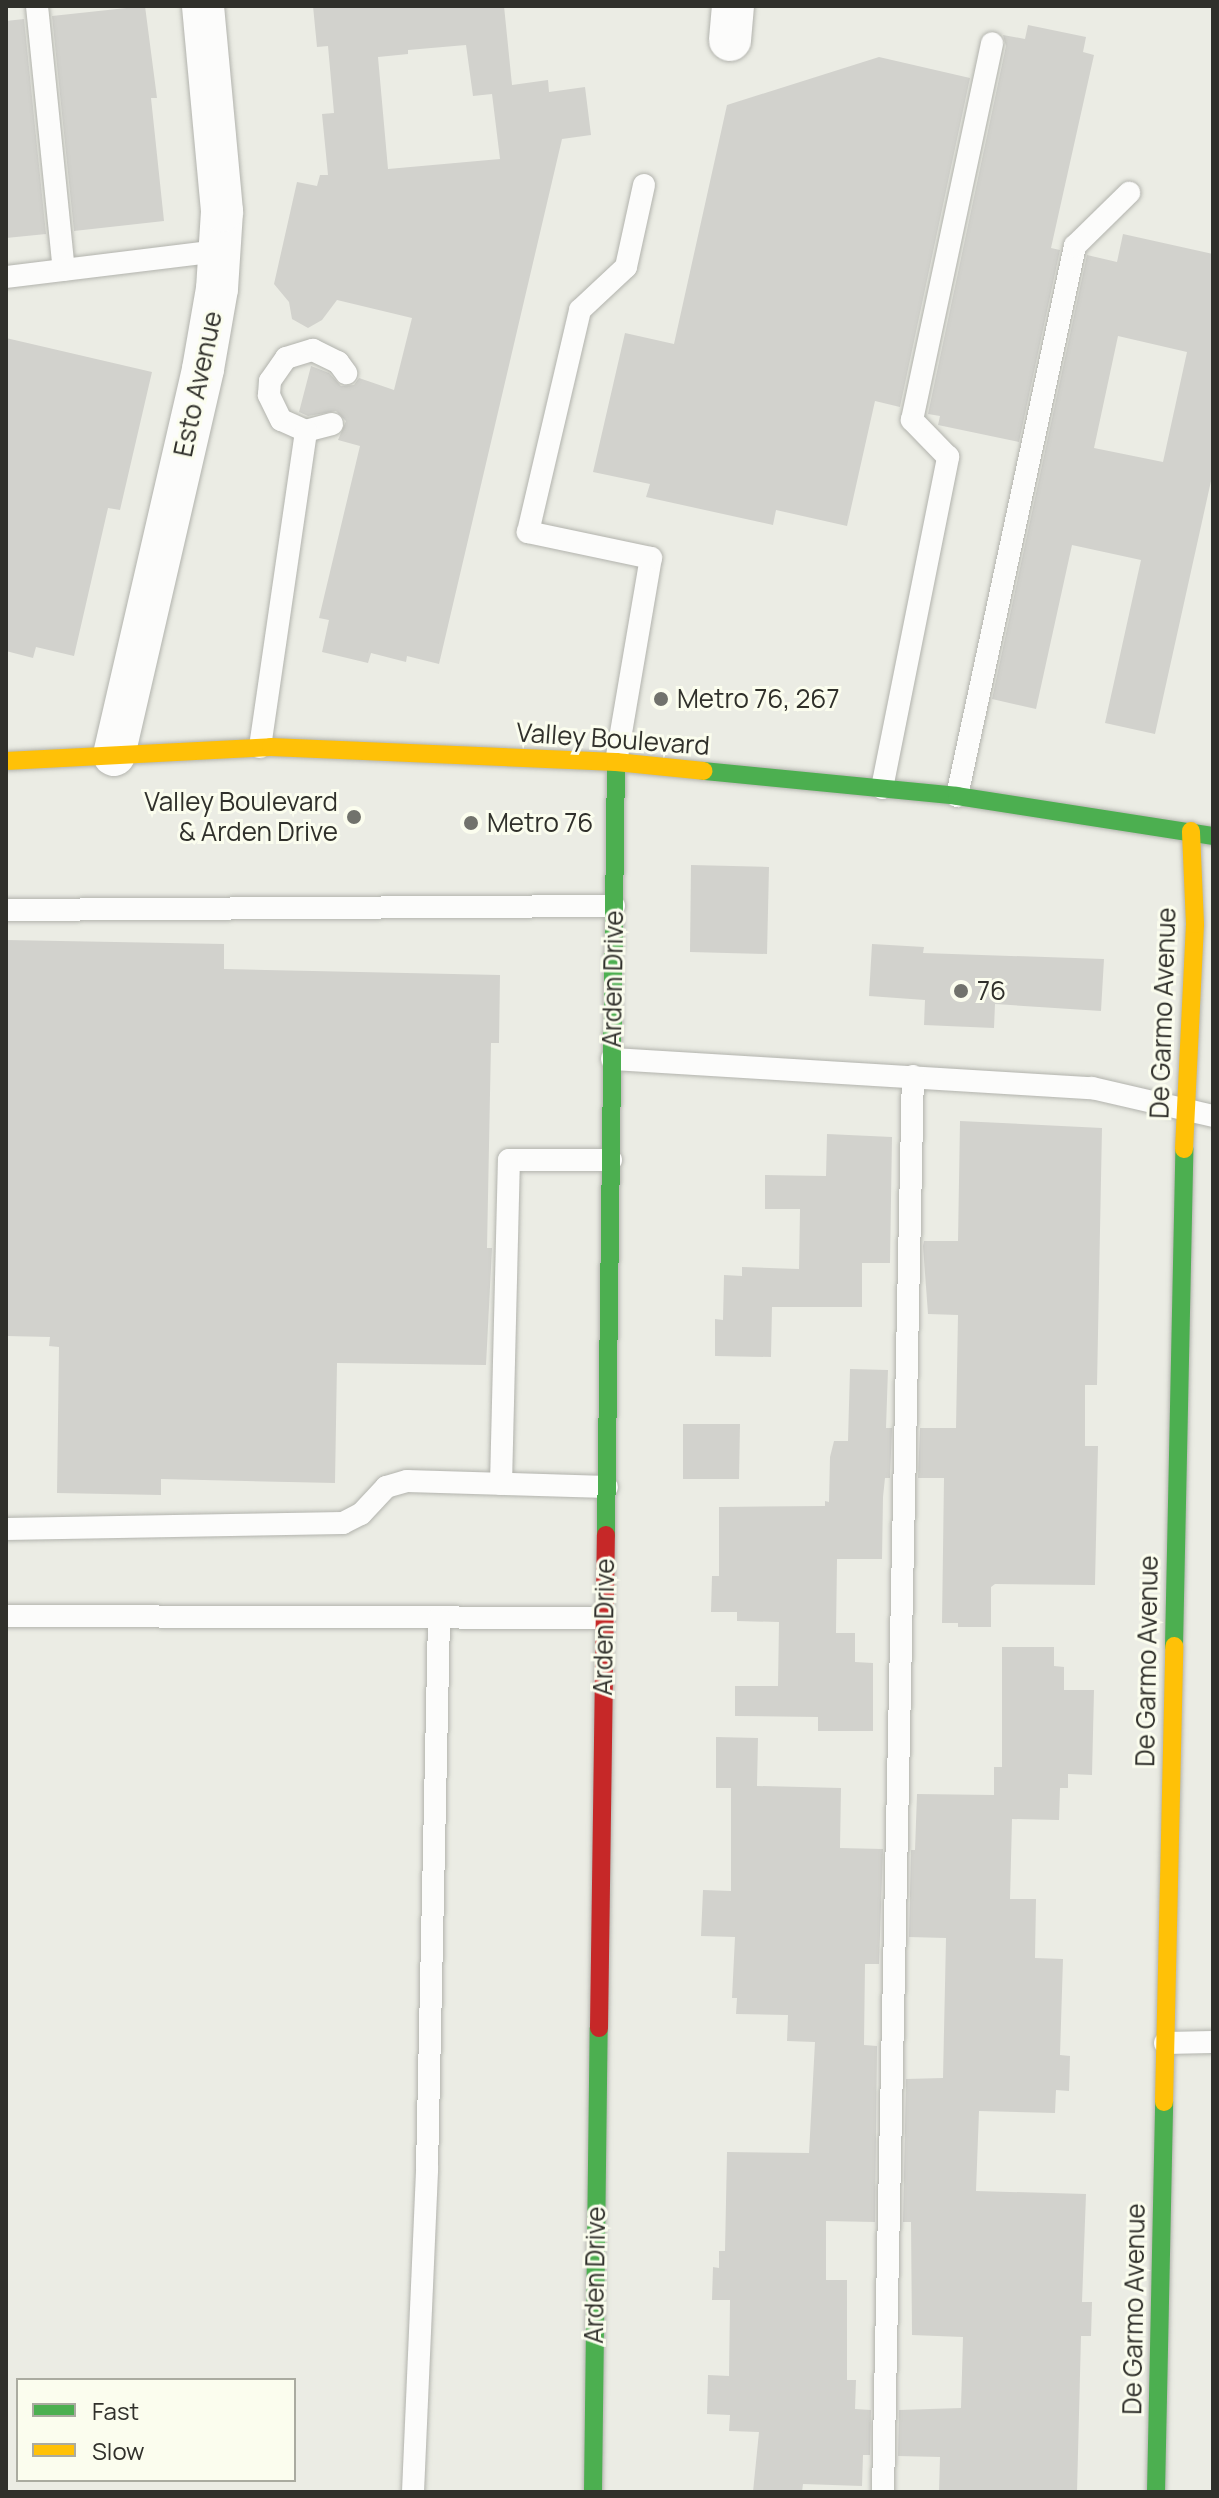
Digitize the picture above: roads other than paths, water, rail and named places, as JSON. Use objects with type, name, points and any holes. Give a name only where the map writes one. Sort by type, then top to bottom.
[{"type":"street","name":"Esto Avenue","points":[[114,755],[203,369],[219,251],[222,211],[203,6]]},
{"type":"street","name":"Valley Boulevard","points":[[6,761],[260,747],[616,762],[957,796],[1213,836]]},
{"type":"street","name":"Arden Drive","points":[[593,2492],[616,762]]},
{"type":"street","name":"De Garmo Avenue","points":[[1156,2492],[1185,1108],[1195,924],[1191,831]]},
{"type":"lane","points":[[37,6],[64,270]]},
{"type":"lane","points":[[882,788],[948,457],[912,420],[992,43]]},
{"type":"lane","points":[[616,762],[651,558],[528,532],[580,310],[626,267],[644,185]]},
{"type":"lane","points":[[957,796],[1075,246],[1129,193]]},
{"type":"lane","points":[[6,277],[219,251]]},
{"type":"lane","points":[[332,424],[306,431],[292,428],[272,408],[269,395],[276,368],[286,358],[313,350],[338,362],[346,373]]},
{"type":"lane","points":[[260,747],[306,431]]},
{"type":"lane","points":[[6,910],[614,906]]},
{"type":"lane","points":[[612,1059],[1092,1088],[1213,1116]]},
{"type":"lane","points":[[883,2492],[913,1076]]},
{"type":"lane","points":[[501,1484],[509,1160],[611,1160]]},
{"type":"lane","points":[[6,1529],[343,1523],[361,1514],[386,1487],[407,1481],[607,1487]]},
{"type":"lane","points":[[6,1616],[604,1618]]},
{"type":"lane","points":[[413,2492],[427,2169],[439,1618]]},
{"type":"lane","points":[[1165,2043],[1213,2042]]},
{"type":"place","name":"Metro 76, 267","points":[[661,699]]},
{"type":"place","name":"Valley Boulevard & Arden Drive","points":[[354,817]]},
{"type":"place","name":"Metro 76","points":[[471,823]]},
{"type":"place","name":"76","points":[[961,991]]}]
